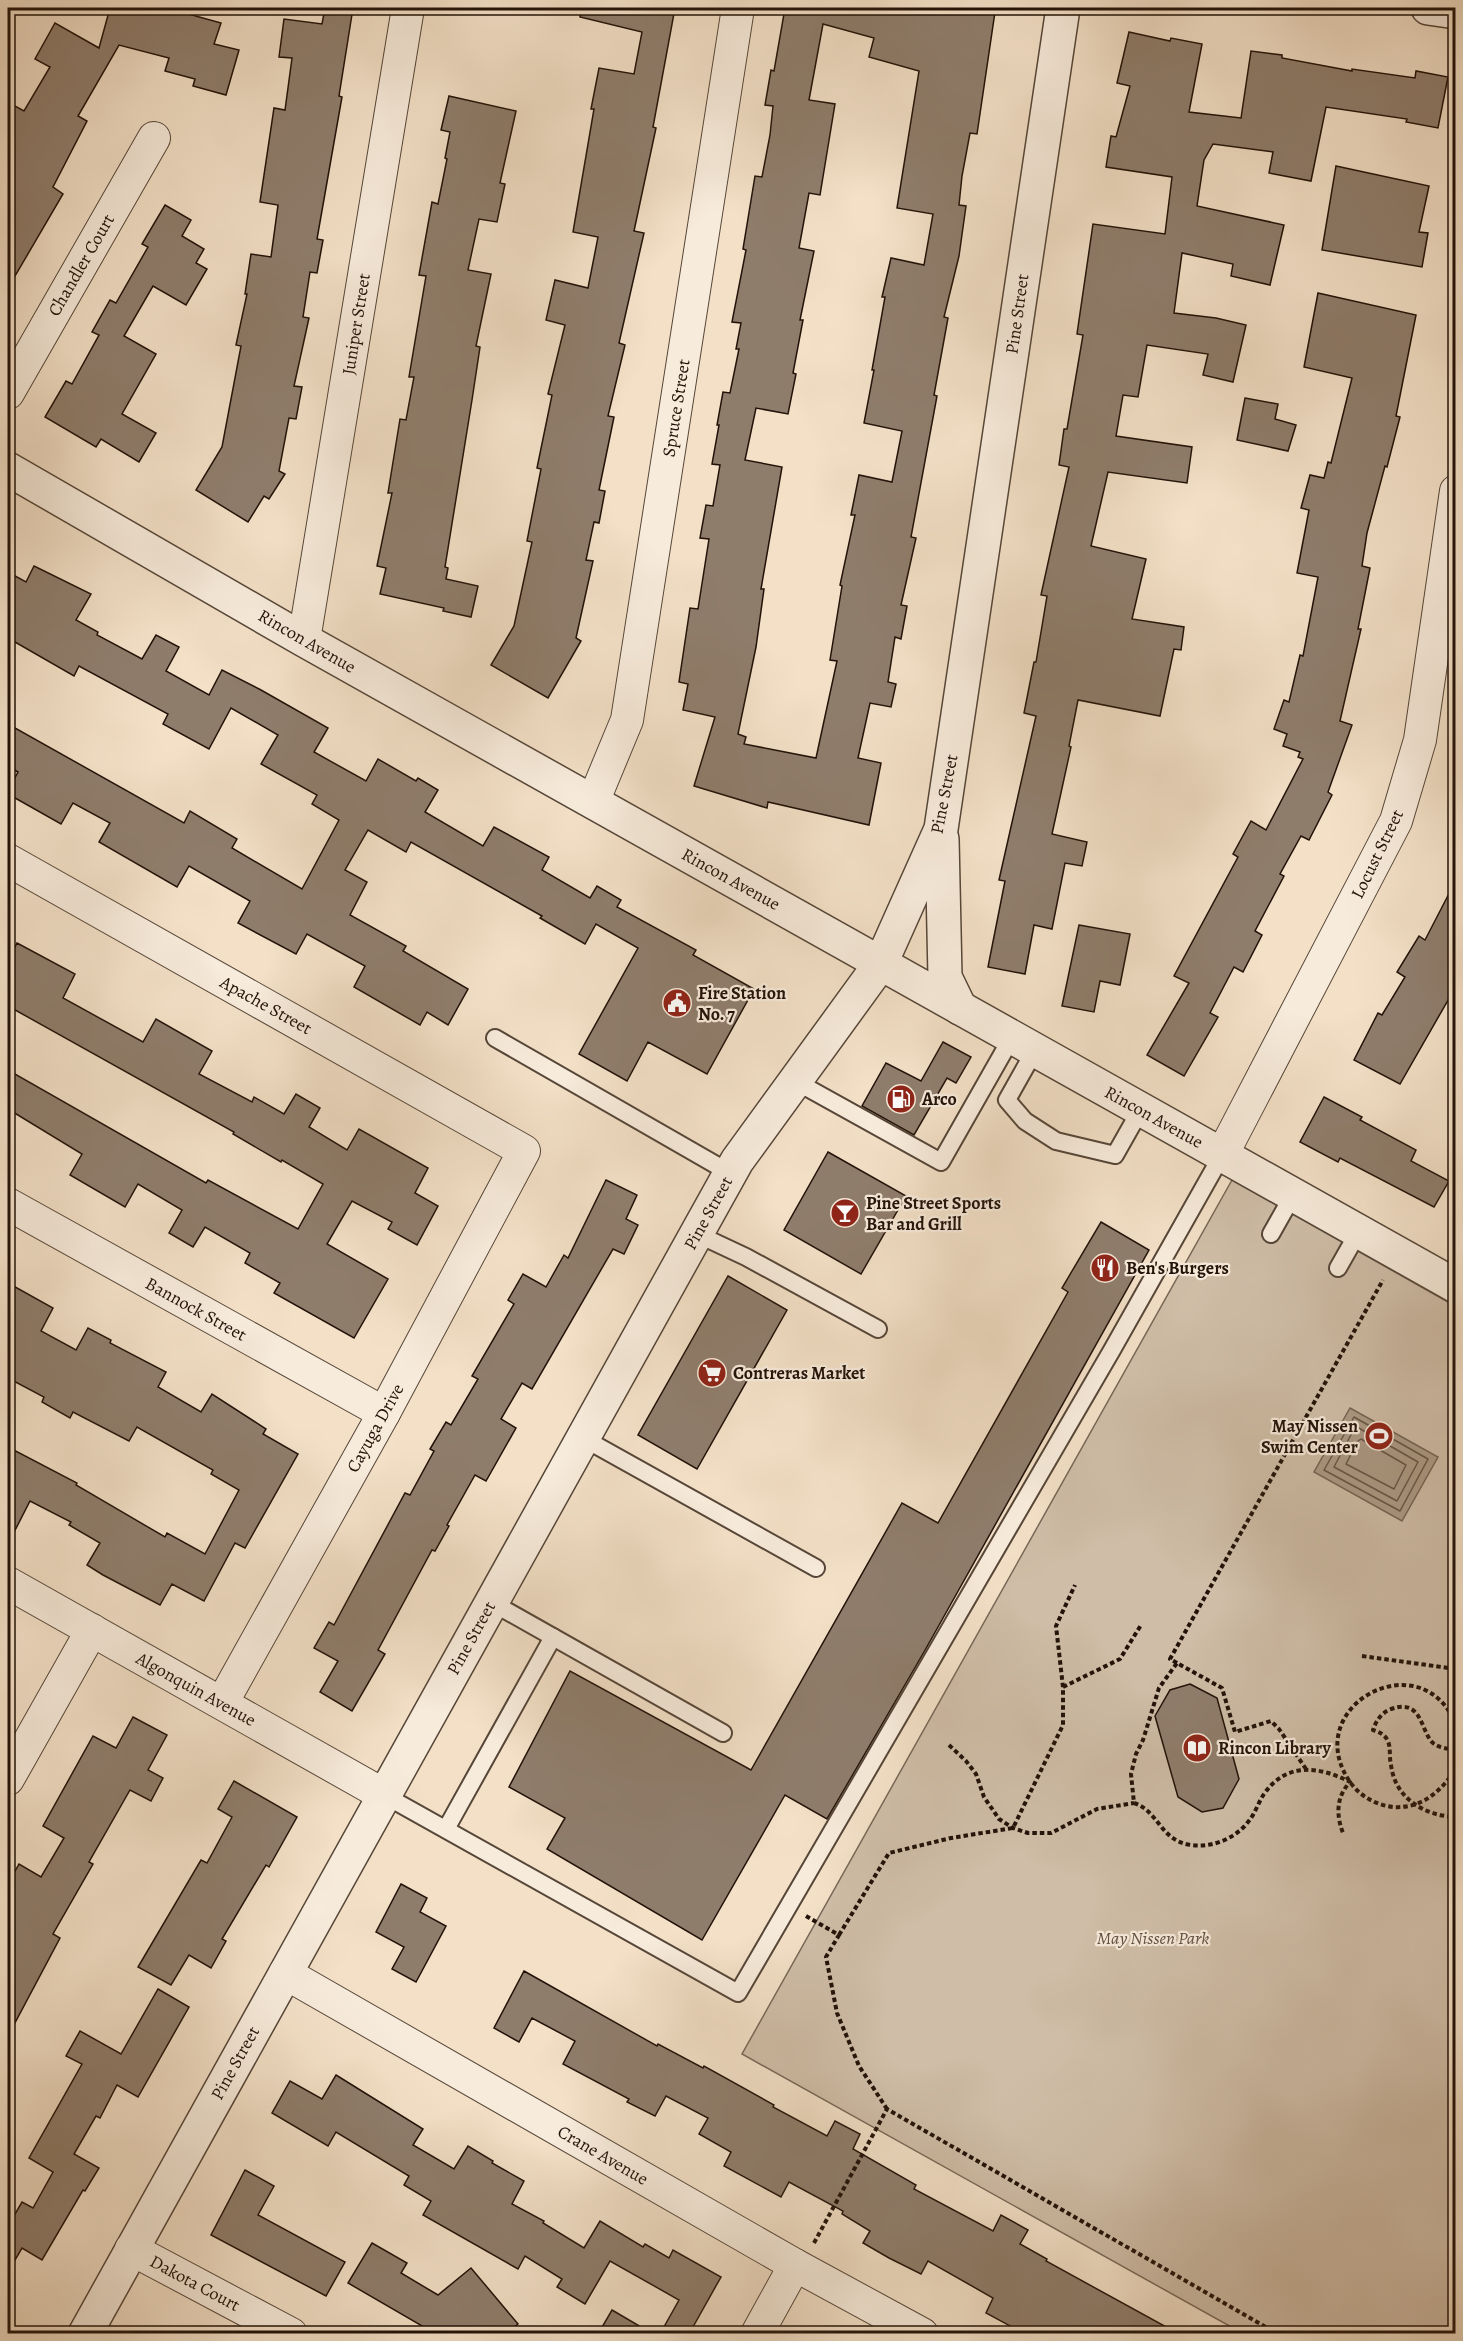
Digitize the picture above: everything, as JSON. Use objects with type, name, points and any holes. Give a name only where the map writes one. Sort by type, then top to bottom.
[{"type":"street","name":"Juniper Street","points":[[304,640],[408,8]]},
{"type":"street","name":"Spruce Street","points":[[592,802],[627,720],[738,8]]},
{"type":"street","name":"Pine Street","points":[[85,2334],[730,1173],[881,963],[941,829],[1063,8]]},
{"type":"street","points":[[1428,8],[1455,12]]},
{"type":"street","name":"Chandler Court","points":[[8,393],[154,138]]},
{"type":"street","name":"Rincon Avenue","points":[[8,469],[304,640],[1455,1286]]},
{"type":"street","name":"Locust Street","points":[[1222,1155],[1396,822],[1420,740],[1455,491]]},
{"type":"street","points":[[941,829],[945,977],[960,1008]]},
{"type":"street","name":"Apache Street","points":[[8,860],[524,1151]]},
{"type":"street","name":"Cayuga Drive","points":[[222,1703],[384,1413],[524,1151]]},
{"type":"street","name":"Bannock Street","points":[[8,1204],[384,1413]]},
{"type":"street","name":"Algonquin Avenue","points":[[8,1583],[384,1795]]},
{"type":"street","points":[[8,1779],[92,1630]]},
{"type":"street","name":"Crane Avenue","points":[[285,1973],[798,2267],[922,2334]]},
{"type":"street","name":"Dakota Court","points":[[131,2249],[291,2334]]},
{"type":"street","points":[[757,2334],[798,2267]]},
{"type":"lane","points":[[495,1038],[730,1173]]},
{"type":"lane","points":[[795,1081],[941,1162],[1024,1044]]},
{"type":"lane","points":[[1024,1044],[1007,1100],[1025,1121],[1056,1141],[1115,1155],[1141,1109]]},
{"type":"lane","points":[[384,1795],[738,1993],[1112,1350],[1222,1155]]},
{"type":"lane","points":[[1271,1234],[1293,1195]]},
{"type":"lane","points":[[1338,1268],[1359,1231]]},
{"type":"lane","points":[[697,1234],[746,1257],[878,1329]]},
{"type":"lane","points":[[582,1438],[816,1568]]},
{"type":"lane","points":[[491,1602],[723,1733]]},
{"type":"lane","points":[[446,1829],[553,1636]]},
{"type":"path","points":[[1306,1769],[1271,1721],[1235,1732],[1222,1688],[1170,1659],[1387,1274]]},
{"type":"path","points":[[1013,1828],[1063,1725],[1063,1687],[1056,1626],[1075,1585]]},
{"type":"path","points":[[1063,1687],[1120,1659],[1141,1625]]},
{"type":"path","points":[[1362,1656],[1455,1669]]},
{"type":"path","points":[[1134,1803],[1131,1774],[1136,1754],[1143,1740],[1159,1688],[1177,1663]]},
{"type":"path","points":[[1455,1725],[1441,1701],[1420,1688],[1398,1684],[1375,1689],[1357,1702],[1343,1720],[1338,1742],[1340,1762],[1356,1790],[1372,1801],[1393,1807],[1414,1805],[1428,1799],[1438,1792],[1455,1769]]},
{"type":"path","points":[[1455,1749],[1443,1748],[1434,1744],[1429,1739],[1418,1715],[1407,1708],[1394,1708],[1380,1716],[1373,1730],[1388,1741],[1394,1779],[1414,1805],[1435,1815],[1455,1817]]},
{"type":"path","points":[[949,1745],[976,1774],[990,1808],[999,1819],[1013,1828],[1028,1833],[1051,1833],[1097,1809],[1134,1803],[1148,1810],[1160,1827],[1179,1843],[1212,1844],[1224,1840],[1247,1823],[1273,1784],[1282,1776],[1306,1769],[1332,1772],[1350,1782]]},
{"type":"path","points":[[1343,1833],[1338,1807],[1342,1792],[1350,1782]]},
{"type":"path","points":[[1013,1828],[951,1838],[889,1854],[826,1957],[837,2013],[859,2066],[887,2109],[1278,2334]]},
{"type":"path","points":[[789,1906],[839,1935]]},
{"type":"path","points":[[798,2267],[887,2109]]},
{"type":"green space","name":"May Nissen Park","points":[[1232,1180],[1455,1306],[1455,2333],[1242,2333],[742,2054]]},
{"type":"water","points":[[1350,1408],[1438,1457],[1402,1521],[1314,1472]]},
{"type":"building","points":[[110,8],[167,8],[221,23],[214,44],[239,50],[226,95],[193,86],[195,79],[165,71],[169,58],[119,45],[78,116],[87,121],[53,187],[63,194],[8,288],[8,121],[15,106],[24,111],[50,67],[35,59],[55,23],[99,48]]},
{"type":"building","points":[[325,8],[353,8],[339,96],[342,97],[317,239],[323,240],[317,273],[310,272],[303,317],[309,318],[294,386],[302,387],[296,419],[289,418],[279,471],[285,474],[269,499],[264,496],[248,522],[196,490],[222,447],[241,346],[236,345],[247,294],[245,294],[251,254],[271,257],[278,205],[260,202],[274,108],[285,110],[292,58],[279,57],[284,19],[322,24]]},
{"type":"building","points":[[581,8],[675,8],[653,127],[656,128],[634,231],[644,233],[619,343],[625,345],[608,416],[614,417],[599,490],[605,491],[599,523],[594,522],[586,560],[593,561],[576,638],[581,641],[548,698],[491,665],[514,626],[532,542],[527,541],[541,469],[537,468],[552,395],[548,394],[565,325],[546,320],[555,280],[588,288],[598,237],[573,232],[599,68],[634,74],[642,32],[580,17]]},
{"type":"building","points":[[785,8],[964,8],[995,12],[977,134],[970,133],[962,176],[959,205],[966,206],[959,256],[944,317],[948,318],[934,395],[937,396],[911,537],[916,538],[901,605],[907,606],[901,639],[895,637],[888,682],[896,684],[891,707],[870,703],[858,758],[881,763],[869,825],[768,802],[767,808],[694,786],[715,717],[683,710],[688,684],[679,682],[690,608],[698,609],[709,539],[700,538],[706,505],[713,506],[720,465],[712,464],[719,425],[717,425],[723,392],[730,393],[739,349],[736,349],[741,323],[732,322],[746,250],[743,249],[755,176],[762,177],[770,135],[773,106],[765,105],[771,70],[774,71]],"holes":[[[823,24],[874,38],[869,57],[919,71],[897,208],[933,214],[924,265],[891,258],[882,297],[885,297],[864,423],[902,431],[892,482],[859,475],[851,515],[855,515],[840,585],[842,586],[830,660],[837,661],[816,758],[744,744],[746,737],[738,734],[756,647],[764,589],[761,589],[782,467],[745,460],[756,408],[788,414],[796,374],[793,373],[803,320],[800,320],[814,251],[799,248],[809,193],[820,195],[835,104],[809,100]]]},
{"type":"building","points":[[1129,32],[1170,41],[1171,38],[1202,44],[1189,112],[1241,118],[1251,51],[1282,55],[1282,58],[1352,71],[1352,69],[1415,78],[1416,71],[1448,77],[1438,128],[1406,122],[1407,119],[1326,107],[1311,181],[1269,173],[1273,152],[1213,144],[1204,160],[1197,206],[1284,225],[1270,285],[1231,276],[1233,264],[1182,253],[1174,313],[1216,318],[1246,325],[1233,382],[1203,375],[1208,354],[1147,345],[1138,397],[1123,395],[1116,436],[1192,447],[1187,483],[1108,472],[1091,546],[1146,559],[1132,619],[1184,627],[1181,650],[1174,649],[1160,716],[1078,700],[1069,746],[1071,747],[1052,834],[1087,842],[1082,866],[1065,863],[1052,929],[1034,925],[1025,974],[988,967],[1005,881],[999,880],[1036,716],[1024,713],[1034,662],[1036,662],[1047,596],[1041,595],[1069,467],[1059,465],[1083,335],[1077,334],[1093,224],[1165,234],[1172,177],[1106,167],[1111,136],[1116,137],[1130,86],[1117,83]]},
{"type":"building","points":[[449,96],[516,111],[500,183],[505,184],[497,222],[479,219],[468,270],[491,274],[476,346],[480,347],[445,567],[448,568],[446,579],[478,586],[471,617],[443,611],[444,608],[380,594],[386,568],[377,566],[392,493],[388,493],[400,419],[406,420],[414,377],[409,377],[426,276],[419,275],[432,202],[438,204],[447,159],[445,158],[450,132],[441,130]]},
{"type":"building","points":[[1336,166],[1429,186],[1419,232],[1428,233],[1422,267],[1322,250]]},
{"type":"building","points":[[165,205],[191,220],[182,236],[204,249],[196,263],[207,269],[186,305],[153,286],[124,336],[156,354],[122,414],[156,433],[139,462],[101,439],[96,447],[45,417],[66,381],[72,384],[99,335],[92,332],[110,300],[116,303],[148,247],[142,244]]},
{"type":"building","points":[[1318,293],[1416,315],[1396,416],[1400,417],[1367,533],[1362,566],[1370,568],[1358,629],[1361,629],[1340,721],[1352,725],[1328,792],[1332,795],[1309,840],[1301,836],[1280,874],[1284,876],[1255,931],[1262,935],[1243,972],[1234,967],[1210,1013],[1218,1017],[1184,1076],[1147,1055],[1189,983],[1174,976],[1238,857],[1233,854],[1251,821],[1266,830],[1303,759],[1298,757],[1300,752],[1283,746],[1287,734],[1274,729],[1284,700],[1289,702],[1300,655],[1303,656],[1318,577],[1297,573],[1309,510],[1301,508],[1310,475],[1324,478],[1328,462],[1331,463],[1352,378],[1304,367]]},
{"type":"building","points":[[1245,398],[1278,404],[1275,419],[1296,425],[1288,451],[1237,440]]},
{"type":"building","points":[[34,566],[91,594],[76,620],[98,632],[97,635],[142,659],[156,635],[179,647],[166,671],[209,695],[222,670],[261,690],[328,728],[314,752],[366,781],[378,759],[416,781],[418,778],[438,790],[425,812],[483,846],[494,827],[549,857],[542,870],[590,898],[597,886],[621,900],[617,907],[696,950],[693,955],[754,989],[707,1074],[648,1042],[627,1081],[579,1054],[638,948],[596,924],[585,944],[540,918],[542,916],[411,842],[406,852],[368,830],[345,870],[367,882],[350,915],[406,946],[403,951],[468,989],[448,1025],[427,1012],[420,1025],[354,987],[365,966],[307,934],[296,954],[238,923],[250,901],[189,866],[177,887],[99,842],[110,823],[73,803],[61,824],[8,794],[18,772],[8,766],[8,724],[184,823],[190,811],[237,839],[232,848],[302,889],[339,820],[312,804],[317,795],[261,764],[278,735],[231,708],[209,749],[163,724],[168,714],[79,666],[74,676],[8,638],[8,572],[26,582]]},
{"type":"building","points":[[1455,882],[1455,988],[1400,1084],[1354,1060],[1378,1013],[1382,1015],[1405,977],[1397,972],[1419,936],[1425,940]]},
{"type":"building","points":[[1079,925],[1130,934],[1120,985],[1100,981],[1094,1012],[1062,1006]]},
{"type":"building","points":[[17,943],[75,974],[63,998],[143,1042],[156,1019],[212,1051],[199,1074],[252,1102],[254,1097],[284,1114],[296,1094],[320,1108],[309,1127],[347,1150],[359,1129],[428,1168],[415,1193],[438,1206],[417,1245],[388,1229],[392,1222],[352,1201],[327,1244],[388,1279],[354,1338],[274,1293],[280,1283],[245,1263],[250,1253],[205,1227],[193,1247],[169,1233],[182,1210],[138,1184],[125,1207],[70,1175],[82,1154],[8,1109],[8,1070],[206,1183],[208,1180],[298,1229],[323,1184],[8,1006],[8,961]]},
{"type":"building","points":[[943,1042],[971,1057],[956,1083],[947,1078],[914,1135],[862,1106],[886,1063],[921,1081]]},
{"type":"building","points":[[1324,1097],[1362,1117],[1360,1120],[1416,1150],[1411,1161],[1449,1181],[1434,1207],[1340,1158],[1338,1162],[1300,1142]]},
{"type":"building","name":"Pine Street Sports Bar and Grill","points":[[828,1152],[906,1196],[861,1274],[784,1230]]},
{"type":"building","points":[[606,1180],[637,1195],[626,1219],[638,1225],[624,1254],[613,1249],[532,1389],[522,1383],[501,1419],[516,1428],[486,1481],[475,1475],[447,1525],[449,1526],[435,1551],[432,1550],[378,1650],[385,1654],[352,1711],[320,1692],[338,1661],[314,1648],[329,1622],[334,1625],[405,1493],[410,1495],[434,1451],[430,1449],[446,1422],[451,1425],[478,1379],[472,1376],[514,1304],[508,1300],[523,1274],[546,1287],[564,1255],[568,1258]]},
{"type":"building","points":[[1101,1222],[1149,1250],[924,1652],[827,1819],[785,1795],[702,1940],[547,1849],[565,1818],[509,1787],[570,1671],[751,1770],[902,1503],[938,1523],[1068,1292],[1062,1288]]},
{"type":"building","name":"Contreras Market","points":[[728,1276],[787,1310],[697,1469],[638,1435]]},
{"type":"building","points":[[8,1283],[53,1308],[41,1331],[76,1350],[88,1328],[111,1340],[110,1343],[166,1372],[158,1387],[201,1412],[212,1394],[266,1429],[263,1434],[298,1454],[245,1548],[235,1543],[204,1601],[172,1584],[160,1605],[103,1575],[87,1565],[100,1543],[69,1525],[71,1522],[30,1501],[8,1544],[8,1447],[77,1483],[76,1485],[165,1537],[167,1533],[205,1554],[239,1490],[211,1474],[213,1470],[137,1427],[129,1441],[73,1412],[70,1418],[42,1402],[44,1397],[8,1378]]},
{"type":"building","name":"Rincon Library","points":[[1190,1684],[1217,1698],[1239,1779],[1223,1808],[1202,1812],[1178,1797],[1155,1716],[1170,1690]]},
{"type":"building","points":[[133,1717],[167,1735],[148,1770],[163,1778],[151,1801],[130,1790],[89,1862],[93,1864],[53,1934],[60,1938],[8,2036],[8,1884],[19,1864],[41,1877],[64,1838],[43,1826],[93,1736],[116,1748]]},
{"type":"building","points":[[234,1781],[297,1817],[269,1867],[266,1865],[222,1939],[226,1941],[211,1968],[189,1955],[171,1985],[138,1967],[201,1860],[207,1863],[232,1817],[218,1809]]},
{"type":"building","points":[[401,1884],[427,1898],[420,1912],[446,1926],[416,1982],[392,1969],[404,1947],[376,1932]]},
{"type":"building","points":[[524,1971],[657,2046],[658,2044],[703,2068],[704,2066],[827,2136],[835,2121],[860,2134],[853,2149],[916,2185],[914,2189],[993,2231],[1001,2215],[1028,2230],[1020,2244],[1047,2259],[1046,2261],[1179,2334],[1025,2334],[986,2313],[993,2298],[928,2261],[921,2274],[863,2243],[870,2231],[842,2214],[843,2211],[789,2182],[781,2197],[724,2166],[731,2152],[699,2134],[708,2118],[666,2096],[655,2116],[627,2102],[629,2099],[563,2064],[575,2041],[532,2018],[519,2042],[494,2028]]},
{"type":"building","points":[[158,1989],[189,2007],[138,2097],[117,2085],[100,2118],[96,2116],[74,2154],[99,2168],[85,2191],[83,2190],[42,2260],[22,2248],[8,2272],[8,2226],[22,2202],[33,2208],[53,2172],[29,2158],[82,2064],[66,2056],[80,2031],[121,2054]]},
{"type":"building","points":[[336,2075],[423,2129],[413,2145],[454,2169],[468,2146],[524,2181],[512,2204],[544,2221],[543,2223],[584,2248],[600,2221],[643,2247],[645,2244],[669,2258],[673,2250],[721,2277],[689,2334],[660,2334],[679,2300],[610,2261],[585,2304],[557,2287],[562,2279],[525,2256],[518,2269],[423,2215],[431,2201],[404,2185],[409,2176],[336,2132],[328,2146],[272,2113],[290,2081],[322,2099]]},
{"type":"building","points":[[245,2170],[274,2186],[258,2215],[345,2262],[326,2296],[211,2235]]},
{"type":"building","points":[[372,2243],[407,2263],[401,2273],[438,2295],[471,2268],[518,2324],[506,2334],[429,2334],[424,2327],[348,2283]]},
{"type":"building","points":[[612,2310],[653,2334],[598,2334]]},
{"type":"place","name":"Fire Station No. 7","points":[[677,1003]]},
{"type":"place","name":"Arco","points":[[901,1099]]},
{"type":"place","name":"Pine Street Sports Bar and Grill","points":[[845,1213]]},
{"type":"place","name":"Ben's Burgers","points":[[1105,1268]]},
{"type":"place","name":"Contreras Market","points":[[712,1373]]},
{"type":"place","name":"May Nissen Swim Center","points":[[1379,1436]]},
{"type":"place","name":"Rincon Library","points":[[1197,1748]]}]
